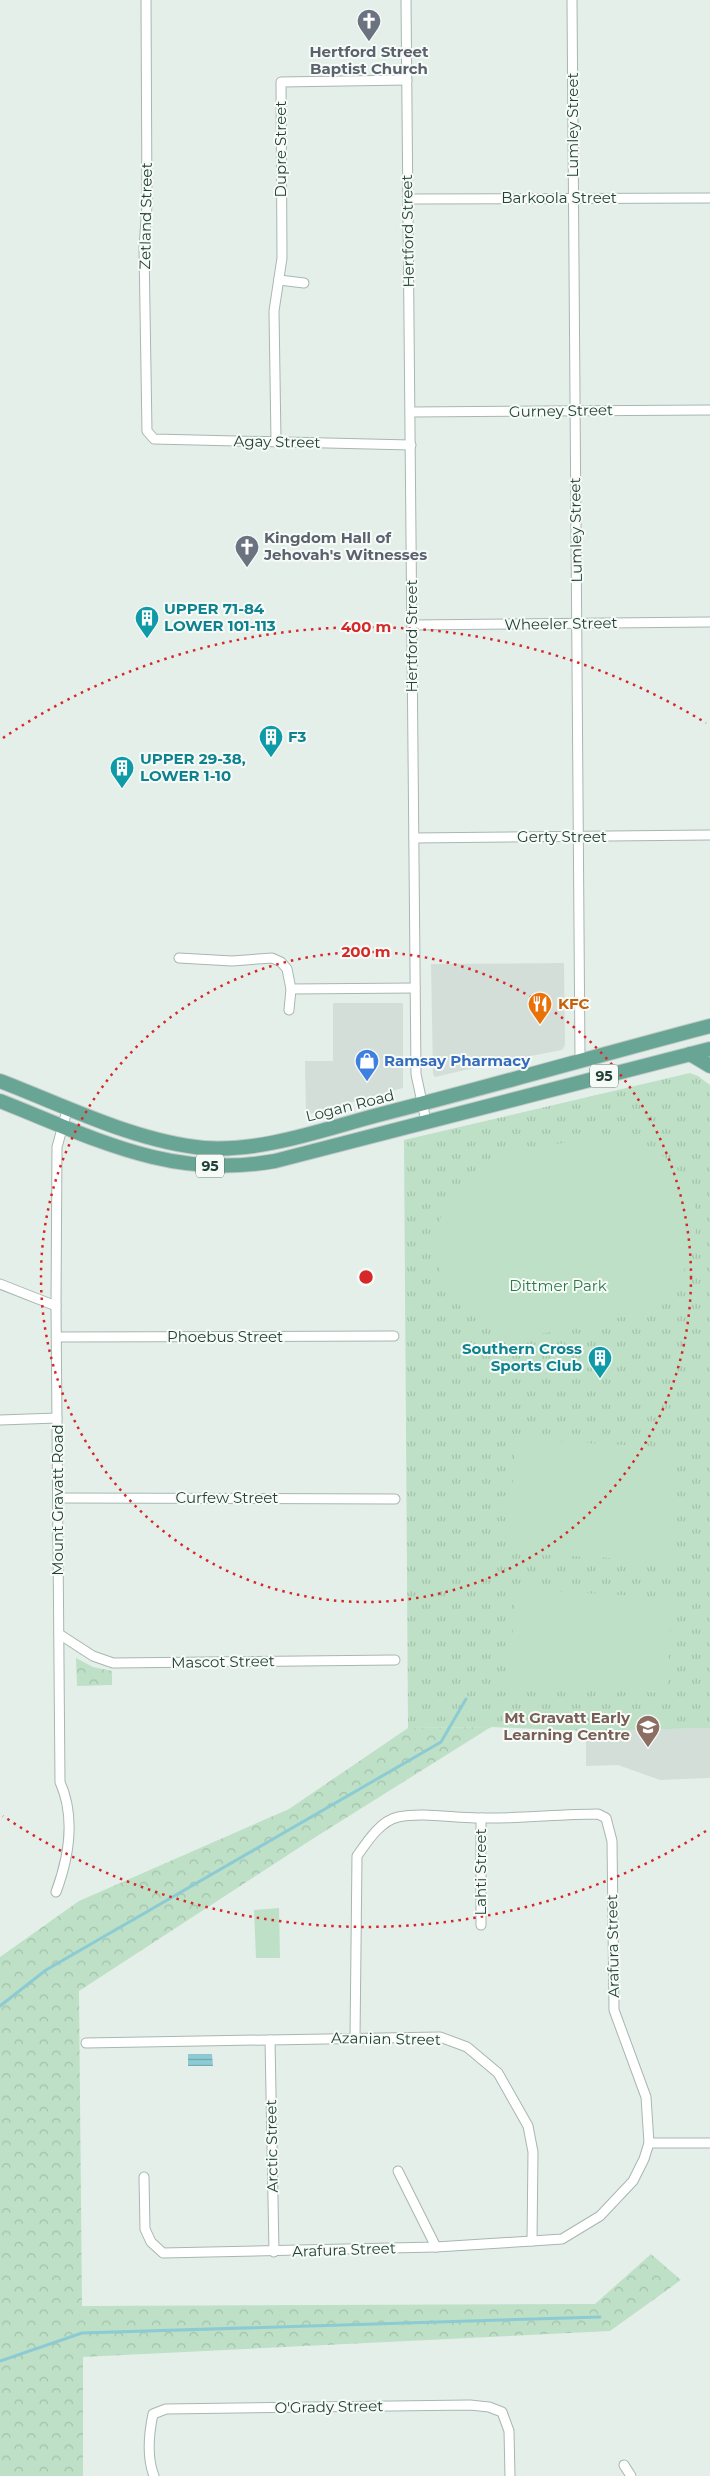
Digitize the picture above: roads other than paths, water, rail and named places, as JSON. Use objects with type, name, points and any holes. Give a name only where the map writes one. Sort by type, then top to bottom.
[{"type":"main road","name":"Logan Road","points":[[0,1081],[160,1141],[191,1146],[226,1148],[264,1144],[710,1026]]},
{"type":"main road","name":"95","points":[[0,1101],[154,1159],[218,1167],[275,1161],[710,1049]]},
{"type":"main road","points":[[690,1054],[710,1066]]},
{"type":"street","name":"Zetland Street","points":[[146,0],[147,205],[144,258],[147,431]]},
{"type":"street","name":"Hertford Street","points":[[406,0],[416,1074],[426,1122]]},
{"type":"street","name":"Lumley Street","points":[[572,0],[580,1060]]},
{"type":"street","name":"Dupre Street","points":[[276,441],[274,311],[282,258],[281,82],[407,80]]},
{"type":"street","name":"Barkoola Street","points":[[408,199],[710,198]]},
{"type":"street","points":[[279,280],[304,283]]},
{"type":"street","name":"Gurney Street","points":[[411,412],[710,410]]},
{"type":"street","name":"Agay Street","points":[[147,431],[154,439],[411,445]]},
{"type":"street","name":"Wheeler Street","points":[[413,625],[710,622]]},
{"type":"street","name":"Gerty Street","points":[[414,838],[710,836]]},
{"type":"street","points":[[179,958],[232,961],[272,958],[281,962],[287,969],[292,989],[289,1010]]},
{"type":"street","points":[[292,989],[415,988]]},
{"type":"street","name":"Mount Gravatt Road","points":[[56,1892],[66,1866],[69,1839],[67,1798],[60,1782],[56,1306],[57,1147],[68,1107]]},
{"type":"street","points":[[0,1284],[56,1306]]},
{"type":"street","name":"Phoebus Street","points":[[57,1337],[394,1336]]},
{"type":"street","points":[[0,1420],[57,1418]]},
{"type":"street","name":"Curfew Street","points":[[58,1498],[395,1499]]},
{"type":"street","name":"Mascot Street","points":[[59,1634],[93,1656],[113,1662],[395,1660]]},
{"type":"street","name":"Arafura Street","points":[[144,2177],[145,2229],[151,2242],[163,2253],[436,2247],[562,2239],[600,2216],[633,2181],[644,2159],[649,2143],[646,2097],[614,2010],[612,1841],[606,1818],[598,1814],[481,1818],[397,1817],[381,1827],[368,1839],[357,1856],[355,2038]]},
{"type":"street","name":"Lahti Street","points":[[481,1818],[481,1925]]},
{"type":"street","name":"Azanian Street","points":[[86,2043],[440,2037],[467,2047],[498,2073],[528,2126],[533,2152],[532,2241]]},
{"type":"street","name":"Arctic Street","points":[[270,2040],[274,2252]]},
{"type":"street","points":[[649,2143],[710,2143]]},
{"type":"street","points":[[398,2171],[436,2247]]},
{"type":"street","name":"O'Grady Street","points":[[154,2476],[151,2468],[150,2429],[152,2414],[166,2409],[470,2405],[502,2412],[509,2431],[510,2476]]},
{"type":"street","points":[[624,2465],[631,2476]]},
{"type":"water","points":[[188,2054],[212,2054],[213,2066],[188,2066]]},
{"type":"waterway","points":[[0,2006],[46,1970],[441,1742],[466,1699]]},
{"type":"waterway","points":[[0,2361],[82,2333],[600,2317]]},
{"type":"place","name":"Hertford Street Baptist Church","points":[[369,42]]},
{"type":"place","name":"Kingdom Hall of Jehovah's Witnesses","points":[[247,568]]},
{"type":"place","name":"UPPER 71-84 LOWER 101-113","points":[[147,639]]},
{"type":"place","name":"F3","points":[[271,758]]},
{"type":"place","name":"UPPER 29-38, LOWER 1-10","points":[[122,789]]},
{"type":"place","name":"KFC","points":[[540,1025]]},
{"type":"place","name":"Ramsay Pharmacy","points":[[367,1082]]},
{"type":"place","name":"Southern Cross Sports Club","points":[[600,1379]]},
{"type":"place","name":"Mt Gravatt Early Learning Centre","points":[[648,1748]]},
{"type":"park label","name":"Dittmer Park","points":[[558,1286]]}]
